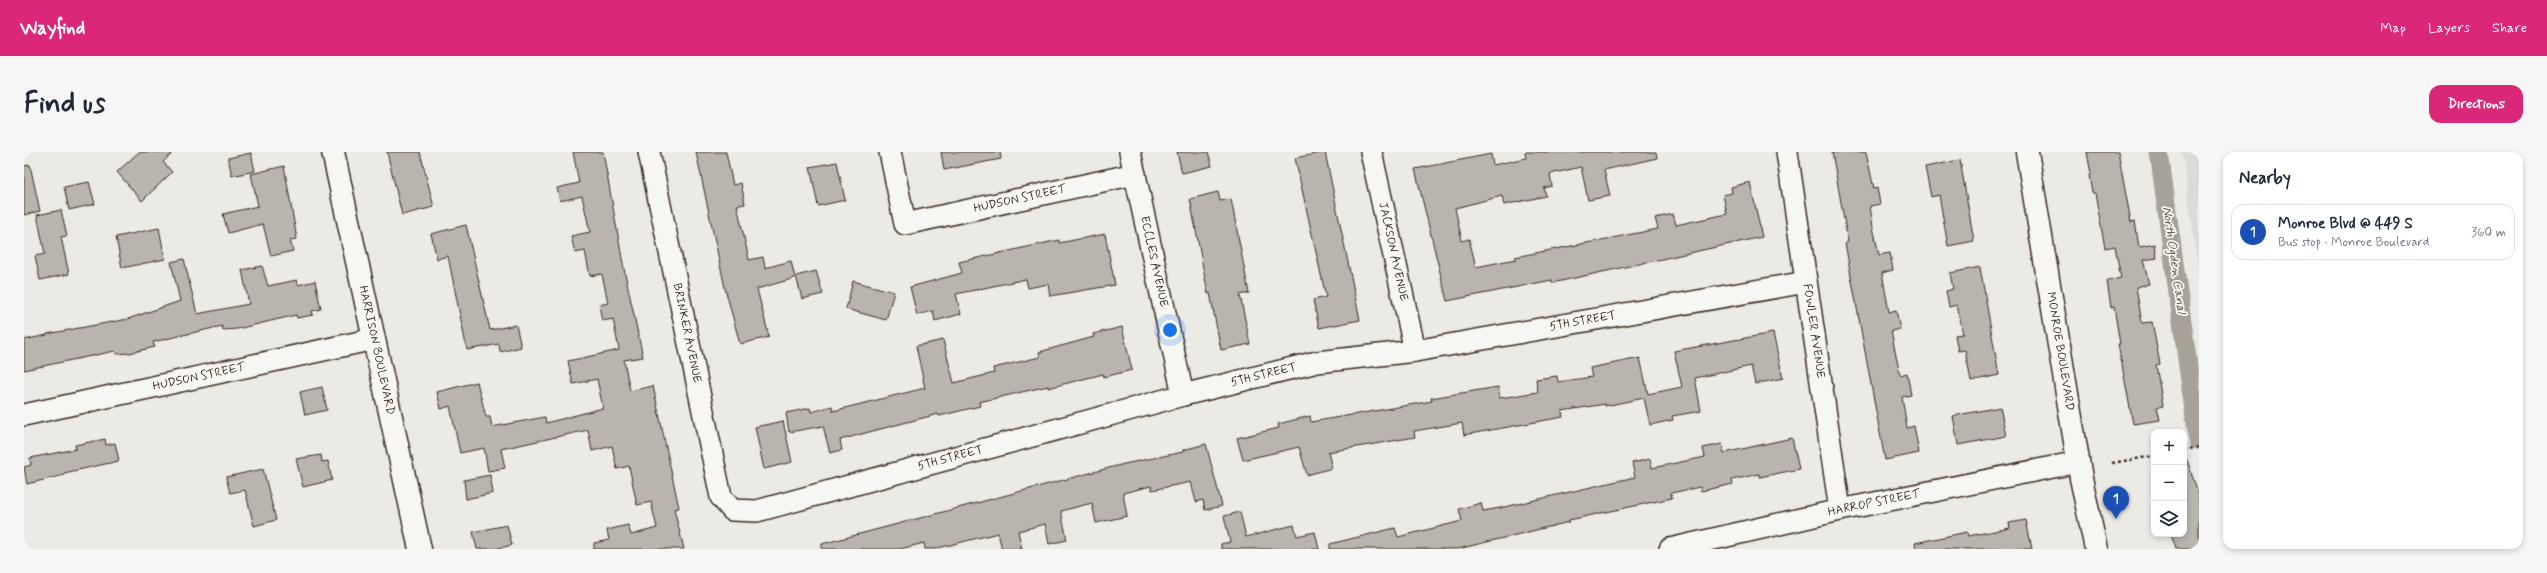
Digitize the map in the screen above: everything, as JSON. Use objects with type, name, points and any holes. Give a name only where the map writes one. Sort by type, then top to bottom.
[{"type":"main road","name":"HARRISON BOULEVARD","points":[[333,152],[420,549]]},
{"type":"main road","name":"MONROE BOULEVARD","points":[[2027,152],[2078,462],[2096,549]]},
{"type":"street","name":"BRINKER AVENUE","points":[[649,152],[721,496],[732,510]]},
{"type":"street","name":"HUDSON STREET","points":[[890,152],[905,224],[1135,174]]},
{"type":"street","name":"ECCLES AVENUE","points":[[1130,152],[1183,395]]},
{"type":"street","name":"JACKSON AVENUE","points":[[1371,152],[1415,351]]},
{"type":"street","name":"FOWLER AVENUE","points":[[1787,152],[1840,510]]},
{"type":"street","name":"5TH STREET","points":[[732,510],[758,511],[1183,395],[1317,362],[1415,351],[1806,282]]},
{"type":"street","name":"HUDSON STREET","points":[[24,415],[374,338]]},
{"type":"street","name":"HARROP STREET","points":[[1670,549],[1840,510],[2078,462]]},
{"type":"path","points":[[2187,449],[2199,447]]},
{"type":"path","points":[[2112,463],[2151,456]]},
{"type":"shaded area","points":[[2182,152],[2199,152],[2199,275]]},
{"type":"building","points":[[139,152],[174,152],[163,162],[172,172],[142,201],[117,172]]},
{"type":"building","points":[[387,152],[420,152],[434,207],[402,215]]},
{"type":"building","points":[[573,152],[603,152],[624,269],[643,357],[624,360],[630,391],[653,386],[679,508],[674,509],[684,549],[594,549],[594,543],[609,540],[607,530],[628,525],[631,535],[657,528],[651,502],[637,505],[629,466],[617,469],[612,446],[592,451],[588,430],[501,449],[505,468],[488,471],[484,448],[460,453],[450,406],[441,409],[437,392],[477,382],[486,417],[490,417],[492,427],[545,417],[546,423],[603,408],[597,379],[573,384],[568,361],[619,350],[613,319],[602,321],[599,305],[608,303],[602,274],[590,276],[585,251],[575,253],[571,236],[590,232],[582,196],[560,201],[557,188],[579,183]]},
{"type":"building","points":[[696,152],[726,152],[733,185],[741,183],[745,204],[737,205],[749,260],[763,257],[765,268],[791,261],[795,278],[757,289],[769,337],[740,344],[725,288]]},
{"type":"building","points":[[941,152],[1000,152],[1001,159],[944,170]]},
{"type":"building","points":[[1177,152],[1208,152],[1212,166],[1182,173]]},
{"type":"building","points":[[1325,152],[1360,320],[1319,328],[1313,300],[1326,297],[1295,158]]},
{"type":"building","points":[[1525,152],[1656,152],[1657,158],[1604,170],[1610,196],[1588,200],[1581,167],[1550,174],[1552,186],[1544,188],[1546,196],[1504,205],[1502,196],[1455,208],[1462,241],[1469,239],[1476,267],[1516,259],[1515,257],[1658,229],[1655,218],[1673,214],[1676,225],[1727,214],[1723,195],[1732,193],[1731,187],[1750,182],[1762,237],[1552,283],[1552,280],[1447,301],[1415,169],[1491,154],[1493,165],[1526,158]]},
{"type":"building","points":[[1832,152],[1866,152],[1874,189],[1877,188],[1880,204],[1870,206],[1873,227],[1879,255],[1890,253],[1893,270],[1882,273],[1889,312],[1896,310],[1900,329],[1891,331],[1900,375],[1907,373],[1911,395],[1902,397],[1907,428],[1914,426],[1919,453],[1885,460],[1845,243],[1848,242]]},
{"type":"building","points":[[2087,152],[2118,152],[2131,222],[2135,221],[2139,247],[2155,244],[2157,258],[2143,260],[2149,284],[2136,287],[2142,323],[2152,322],[2160,364],[2156,365],[2163,406],[2157,407],[2160,420],[2133,424],[2118,344],[2120,344],[2114,307],[2111,308],[2107,281],[2121,278],[2115,246],[2105,248],[2095,193],[2092,193],[2089,175],[2091,174]]},
{"type":"building","points":[[251,153],[255,171],[232,176],[228,158]]},
{"type":"building","points":[[1960,160],[1974,241],[1948,246],[1939,195],[1931,197],[1925,167]]},
{"type":"building","points":[[837,162],[845,200],[818,206],[810,167]]},
{"type":"building","points":[[30,165],[40,211],[24,215],[24,166]]},
{"type":"building","points":[[284,166],[297,239],[290,240],[293,251],[271,256],[263,224],[228,233],[223,214],[258,206],[251,174]]},
{"type":"building","points":[[89,182],[95,204],[69,210],[64,187]]},
{"type":"building","points":[[1218,192],[1220,201],[1231,199],[1249,293],[1240,295],[1250,344],[1221,350],[1210,293],[1208,294],[1190,199]]},
{"type":"building","points":[[61,210],[67,236],[61,237],[69,274],[40,280],[35,256],[45,254],[37,215]]},
{"type":"building","points":[[466,225],[490,330],[516,325],[521,347],[500,352],[499,344],[467,350],[448,256],[437,259],[431,234]]},
{"type":"building","points":[[159,228],[165,259],[122,268],[116,237]]},
{"type":"building","points":[[1105,234],[1115,285],[1050,296],[1048,284],[1028,288],[1026,279],[956,294],[961,314],[935,321],[933,311],[917,315],[910,287],[962,273],[959,262],[1059,240],[1059,243]]},
{"type":"building","points":[[184,259],[197,314],[249,304],[242,270],[262,266],[268,286],[297,280],[298,285],[315,281],[321,309],[312,311],[313,315],[297,318],[296,315],[237,329],[223,330],[222,326],[153,342],[155,347],[129,353],[116,354],[115,351],[24,370],[24,340],[47,334],[128,319],[180,301],[171,262]]},
{"type":"building","points":[[1980,267],[1999,375],[1971,381],[1965,350],[1958,351],[1955,335],[1963,334],[1957,305],[1949,307],[1946,291],[1953,289],[1950,273]]},
{"type":"building","points":[[816,271],[823,294],[802,299],[796,276]]},
{"type":"building","points":[[853,281],[894,292],[886,320],[846,309]]},
{"type":"building","points":[[1122,327],[1132,370],[1104,377],[1103,374],[1048,388],[1048,386],[979,402],[980,406],[939,416],[938,414],[869,432],[840,440],[842,450],[830,453],[823,426],[789,432],[786,413],[810,408],[811,412],[832,406],[833,411],[925,388],[916,346],[943,340],[954,383],[994,373],[993,368],[1040,357],[1039,352],[1094,337],[1093,334]]},
{"type":"building","points":[[1773,333],[1783,378],[1755,384],[1751,366],[1695,378],[1701,411],[1672,416],[1673,420],[1650,425],[1644,398],[1605,406],[1605,404],[1562,411],[1563,417],[1464,435],[1462,423],[1414,431],[1415,437],[1328,452],[1332,468],[1307,475],[1299,447],[1243,460],[1237,438],[1279,428],[1278,424],[1310,416],[1311,422],[1432,401],[1431,398],[1498,387],[1500,398],[1538,392],[1536,379],[1557,376],[1558,382],[1592,377],[1590,368],[1640,358],[1648,394],[1682,387],[1674,351]]},
{"type":"building","points":[[322,387],[327,410],[305,415],[300,392]]},
{"type":"building","points":[[2000,407],[2006,436],[1958,445],[1953,416]]},
{"type":"building","points":[[783,421],[792,462],[764,469],[755,427]]},
{"type":"building","points":[[1792,438],[1799,469],[1760,477],[1759,474],[1732,480],[1733,484],[1701,491],[1700,487],[1671,493],[1672,498],[1569,520],[1569,522],[1458,549],[1330,549],[1330,544],[1395,528],[1398,537],[1462,521],[1459,509],[1481,503],[1483,511],[1635,477],[1632,463],[1650,459],[1652,468],[1705,457],[1703,448],[1722,444],[1724,453]]},
{"type":"building","points":[[105,439],[106,445],[115,443],[119,461],[64,473],[64,475],[27,484],[24,467],[31,465],[30,458],[76,449],[75,445]]},
{"type":"building","points":[[1206,444],[1222,506],[1205,510],[1203,500],[1196,502],[1191,482],[1152,490],[1151,486],[1123,493],[1127,516],[1096,523],[1092,503],[1061,511],[1067,540],[1049,544],[1045,524],[1018,531],[1022,549],[1002,549],[998,533],[934,549],[925,549],[924,543],[900,549],[822,549],[822,544],[1124,464],[1183,452],[1183,450]]},
{"type":"building","points":[[321,455],[322,462],[328,461],[332,480],[303,487],[296,459]]},
{"type":"building","points":[[2187,460],[2199,497],[2199,549],[2176,549],[2172,537],[2187,537]]},
{"type":"building","points":[[263,469],[276,520],[254,526],[245,490],[230,493],[226,477]]},
{"type":"building","points":[[490,475],[493,493],[466,499],[464,480]]},
{"type":"building","points":[[1240,512],[1246,537],[1294,525],[1297,536],[1315,532],[1319,549],[1221,549],[1221,544],[1230,542],[1224,516]]},
{"type":"building","points":[[2026,520],[2032,549],[1916,549],[1915,543],[1967,532],[1968,536],[2010,528],[2009,523]]},
{"type":"building","points":[[507,525],[512,545],[495,549],[477,549],[473,532]]},
{"type":"waterway","name":"North Ogden Canal","points":[[2159,152],[2198,440]]},
{"type":"place","name":"Monroe Blvd @ 449 S","points":[[2116,519]]}]
